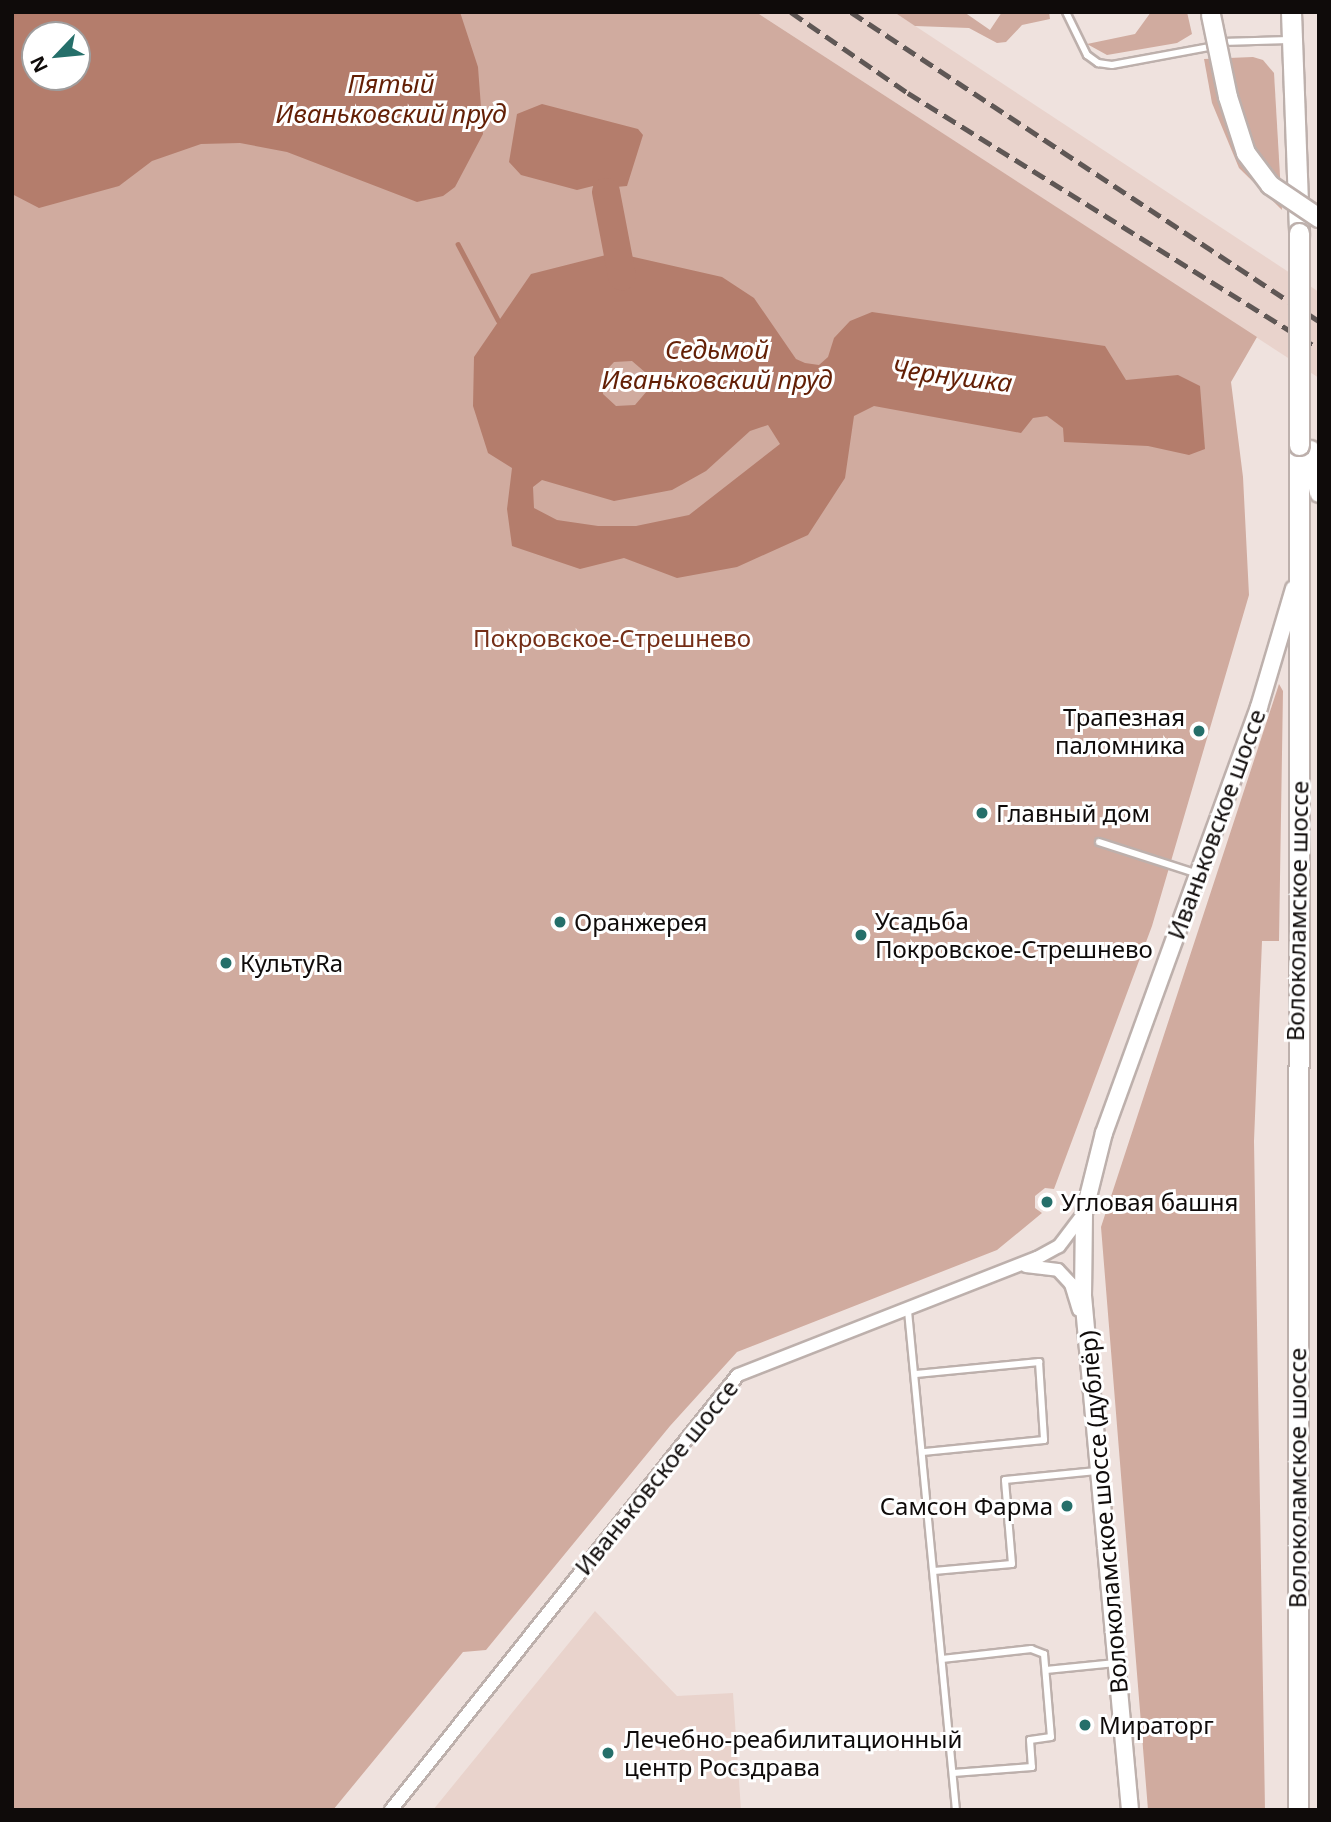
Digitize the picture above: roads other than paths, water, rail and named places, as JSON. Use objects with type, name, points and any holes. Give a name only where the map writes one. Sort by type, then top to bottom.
[{"type":"main road","name":"Волоколамское шоссе","points":[[1291,12],[1304,236],[1304,448],[1295,1038],[1298,1810]]},
{"type":"main road","points":[[1214,14],[1228,97],[1246,153],[1270,185],[1319,216]]},
{"type":"main road","name":"Волоколамское шоссе","points":[[1304,236],[1319,216]]},
{"type":"main road","name":"Волоколамское шоссе","points":[[1304,448],[1319,492]]},
{"type":"street","name":"Иваньковское шоссе","points":[[391,1810],[738,1375],[1012,1269],[1059,1246],[1084,1213],[1104,1133],[1282,637],[1301,542]]},
{"type":"street","name":"Волоколамское шоссе (дублёр)","points":[[1084,1213],[1082,1265],[1087,1341],[1130,1810]]},
{"type":"street","name":"Иваньковское шоссе","points":[[1012,1269],[1045,1266],[1064,1275],[1076,1296],[1087,1341]]},
{"type":"lane","points":[[1066,12],[1087,55],[1098,63],[1112,65],[1222,45],[1294,40]]},
{"type":"lane","points":[[1214,14],[1222,45]]},
{"type":"lane","points":[[1099,842],[1198,874]]},
{"type":"lane","points":[[908,1311],[956,1810]]},
{"type":"lane","points":[[916,1374],[1039,1362],[1044,1440],[923,1452]]},
{"type":"lane","points":[[934,1572],[1012,1564],[1005,1480],[1099,1471]]},
{"type":"lane","points":[[942,1659],[1038,1650],[1044,1654],[1046,1670],[1051,1737],[1030,1740],[1032,1766],[953,1773]]},
{"type":"lane","points":[[1046,1670],[1116,1663]]},
{"type":"water","name":"Пятый Иваньковский пруд","points":[[12,12],[460,12],[478,67],[483,134],[455,187],[443,196],[417,202],[287,152],[240,143],[201,144],[152,161],[119,186],[39,208],[12,194]]},
{"type":"water","points":[[542,104],[638,129],[643,135],[627,186],[616,187],[611,194],[611,230],[593,186],[577,190],[521,175],[509,162],[517,114]]},
{"type":"water","name":"Седьмой Иваньковский пруд","points":[[612,239],[625,255],[722,277],[754,298],[796,359],[805,363],[819,365],[828,357],[834,338],[850,321],[872,312],[1105,346],[1126,380],[1178,375],[1200,386],[1205,449],[1189,455],[1148,446],[1064,442],[1063,428],[1047,416],[1033,418],[1021,433],[874,406],[854,416],[845,478],[808,535],[737,567],[677,578],[624,558],[580,569],[512,546],[507,509],[512,468],[488,453],[473,406],[474,357],[531,274],[606,255]],"holes":[[[632,361],[646,373],[647,391],[635,405],[616,406],[603,394],[601,376],[614,362]],[[768,425],[780,444],[689,515],[636,526],[598,526],[557,520],[534,508],[533,487],[542,480],[614,501],[672,490],[706,471],[750,431]]]},
{"type":"waterway","name":"Чернушка","points":[[606,192],[622,276]]},
{"type":"waterway","points":[[458,244],[498,320]]},
{"type":"railway","points":[[791,12],[908,93],[1319,349]]},
{"type":"railway","points":[[851,12],[1319,321]]},
{"type":"place","name":"Трапезная паломника","points":[[1199,731]]},
{"type":"place","name":"Главный дом","points":[[982,813]]},
{"type":"place","name":"Оранжерея","points":[[560,922]]},
{"type":"place","name":"Усадьба Покровское-Стрешнево","points":[[861,935]]},
{"type":"place","name":"КультуRа","points":[[226,963]]},
{"type":"place","name":"Угловая башня","points":[[1047,1202]]},
{"type":"place","name":"Самсон Фарма","points":[[1067,1506]]},
{"type":"place","name":"Мираторг","points":[[1085,1725]]},
{"type":"place","name":"Лечебно-реабилитационный центр Росздрава","points":[[608,1753]]},
{"type":"park label","name":"Покровское-Стрешнево","points":[[612,638]]}]
